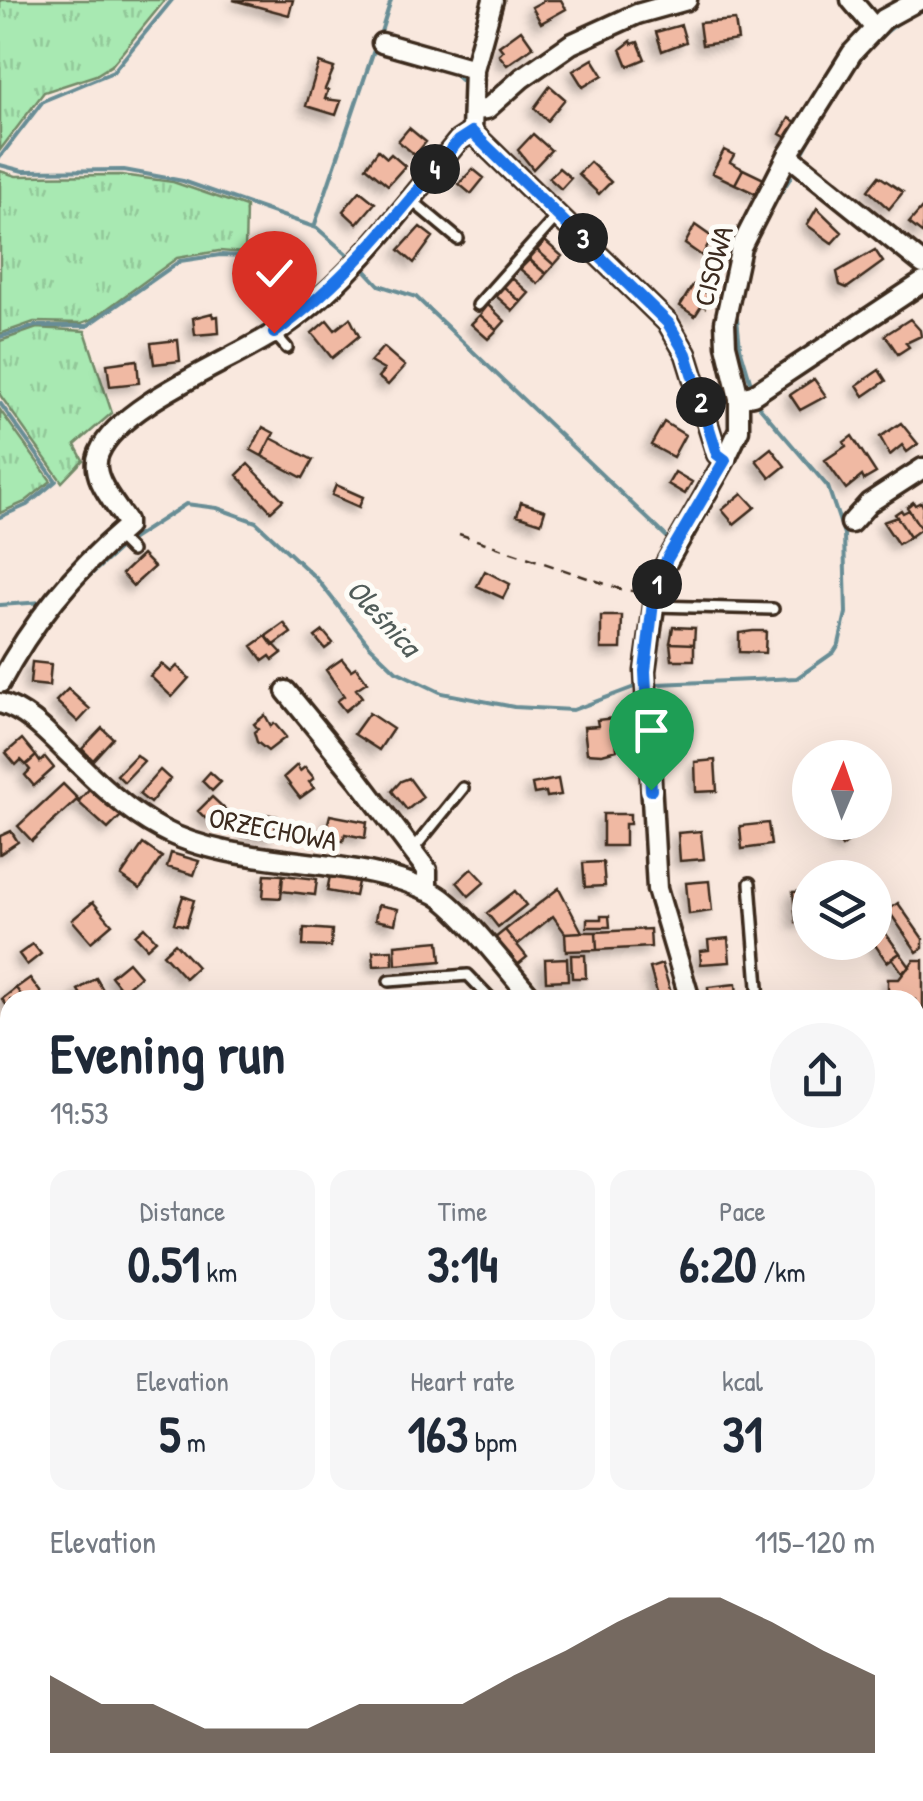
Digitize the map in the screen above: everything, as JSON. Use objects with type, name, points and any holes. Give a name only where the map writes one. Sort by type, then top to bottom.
[{"type":"street","points":[[493,0],[474,69],[472,132],[674,331],[686,354],[717,454],[725,460]]},
{"type":"street","points":[[472,110],[487,109],[522,78],[571,44],[637,14],[687,0]]},
{"type":"street","points":[[851,0],[874,27]]},
{"type":"street","name":"CISOWA","points":[[687,990],[657,889],[646,690],[654,600],[667,559],[740,430],[739,398],[726,345],[727,306],[741,246],[832,81],[874,27],[919,0]]},
{"type":"street","points":[[382,44],[474,69]]},
{"type":"street","points":[[0,683],[67,581],[126,527],[96,467],[105,442],[136,411],[280,341],[354,266],[458,141],[472,132]]},
{"type":"street","points":[[788,155],[923,264]]},
{"type":"street","points":[[739,398],[753,395],[923,282]]},
{"type":"street","points":[[851,524],[869,503],[923,469]]},
{"type":"street","points":[[286,691],[412,851],[428,874],[426,891]]},
{"type":"street","name":"ORZECHOWA","points":[[0,703],[33,719],[118,800],[170,834],[207,846],[378,876],[440,897],[465,922],[517,990]]},
{"type":"lane","points":[[410,199],[458,239]]},
{"type":"lane","points":[[478,305],[559,214]]},
{"type":"lane","points":[[116,536],[131,552]]},
{"type":"lane","points":[[654,600],[772,610]]},
{"type":"lane","points":[[412,851],[463,788]]},
{"type":"lane","points":[[750,883],[757,990]]},
{"type":"lane","points":[[389,981],[468,975],[482,990]]},
{"type":"path","points":[[459,534],[654,600]]},
{"type":"green space","points":[[0,0],[165,0],[112,65],[96,75],[44,92],[0,150]]},
{"type":"green space","points":[[0,171],[16,176],[121,175],[173,182],[246,207],[245,253],[219,251],[177,258],[93,319],[82,323],[34,322],[0,334]]},
{"type":"green space","points":[[37,328],[85,331],[112,413],[75,445],[83,460],[62,482],[0,395],[0,341]]},
{"type":"green space","points":[[0,410],[51,481],[25,502],[0,513]]},
{"type":"building","points":[[233,0],[293,0],[289,15]]},
{"type":"building","points":[[545,0],[561,0],[566,9],[541,23],[532,7]]},
{"type":"building","points":[[735,20],[738,40],[702,45],[699,23]]},
{"type":"building","points":[[681,25],[686,42],[662,51],[656,32]]},
{"type":"building","points":[[521,30],[533,47],[507,65],[499,55],[503,51],[499,46]]},
{"type":"building","points":[[631,41],[638,42],[645,59],[628,66],[621,49]]},
{"type":"building","points":[[593,59],[603,75],[583,87],[573,71]]},
{"type":"building","points":[[319,63],[334,68],[325,99],[341,101],[336,115],[306,106]]},
{"type":"building","points":[[550,86],[565,99],[547,121],[534,108]]},
{"type":"building","points":[[789,118],[798,123],[789,139],[780,134]]},
{"type":"building","points":[[409,128],[426,142],[415,155],[398,141]]},
{"type":"building","points":[[533,134],[551,150],[533,169],[518,150]]},
{"type":"building","points":[[378,150],[387,158],[391,154],[405,166],[388,185],[366,167]]},
{"type":"building","points":[[724,150],[734,155],[730,162],[743,169],[735,184],[712,173]]},
{"type":"building","points":[[590,162],[611,182],[599,194],[578,174]]},
{"type":"building","points":[[559,168],[571,178],[561,189],[549,178]]},
{"type":"building","points":[[473,169],[484,178],[471,194],[459,184]]},
{"type":"building","points":[[743,169],[766,180],[758,195],[735,184]]},
{"type":"building","points":[[879,176],[903,192],[889,209],[868,190]]},
{"type":"building","points":[[360,191],[375,203],[357,224],[343,211]]},
{"type":"building","points":[[817,208],[842,232],[832,243],[807,225]]},
{"type":"building","points":[[923,208],[923,234],[909,223]]},
{"type":"building","points":[[695,225],[712,237],[702,256],[685,244]]},
{"type":"building","points":[[420,227],[433,237],[414,263],[399,250]]},
{"type":"building","points":[[545,241],[562,256],[554,265],[537,250]]},
{"type":"building","points":[[537,250],[554,265],[546,274],[529,259]]},
{"type":"building","points":[[875,250],[883,262],[847,288],[840,285],[837,272]]},
{"type":"building","points":[[529,260],[546,274],[538,284],[520,269]]},
{"type":"building","points":[[512,278],[529,293],[521,302],[504,287]]},
{"type":"building","points":[[693,285],[708,294],[705,307],[702,305],[695,316],[680,306]]},
{"type":"building","points":[[504,287],[521,302],[513,311],[496,296]]},
{"type":"building","points":[[488,305],[505,321],[497,330],[480,315]]},
{"type":"building","points":[[212,313],[213,317],[218,316],[219,333],[195,335],[193,318]]},
{"type":"building","points":[[480,315],[497,330],[488,339],[471,324]]},
{"type":"building","points":[[350,318],[359,336],[332,358],[312,333],[327,320],[335,330]]},
{"type":"building","points":[[910,319],[921,336],[906,343],[909,347],[898,354],[885,335]]},
{"type":"building","points":[[178,340],[180,361],[154,364],[151,343]]},
{"type":"building","points":[[383,347],[405,366],[388,385],[378,377],[384,370],[370,362]]},
{"type":"building","points":[[137,360],[139,383],[110,386],[107,364]]},
{"type":"building","points":[[879,370],[886,381],[864,396],[857,385]]},
{"type":"building","points":[[814,379],[826,396],[800,410],[790,395]]},
{"type":"building","points":[[664,422],[685,435],[673,457],[651,445]]},
{"type":"building","points":[[901,423],[918,444],[907,452],[902,445],[890,455],[880,437]]},
{"type":"building","points":[[263,427],[274,433],[262,456],[251,450]]},
{"type":"building","points":[[852,436],[876,473],[864,480],[862,476],[846,489],[825,460],[846,446],[844,442]]},
{"type":"building","points":[[271,438],[313,460],[303,478],[262,456]]},
{"type":"building","points":[[771,448],[785,466],[770,478],[756,460]]},
{"type":"building","points":[[248,464],[283,500],[271,511],[237,475]]},
{"type":"building","points":[[675,472],[692,482],[685,494],[668,484]]},
{"type":"building","points":[[336,485],[363,497],[359,507],[332,495]]},
{"type":"building","points":[[742,493],[755,507],[734,524],[722,510]]},
{"type":"building","points":[[521,502],[545,510],[541,523],[517,515]]},
{"type":"building","points":[[913,502],[923,506],[921,529],[907,507]]},
{"type":"building","points":[[909,510],[921,529],[910,537],[895,514]]},
{"type":"building","points":[[897,517],[910,537],[898,544],[883,522]]},
{"type":"building","points":[[142,555],[154,567],[133,586],[122,574]]},
{"type":"building","points":[[485,571],[510,584],[503,598],[477,586]]},
{"type":"building","points":[[601,616],[622,616],[621,649],[601,649]]},
{"type":"building","points":[[284,623],[291,633],[273,646],[266,636]]},
{"type":"building","points":[[673,627],[695,628],[694,644],[670,643]]},
{"type":"building","points":[[323,631],[333,643],[325,649],[315,637]]},
{"type":"building","points":[[766,631],[765,653],[739,652],[739,633]]},
{"type":"building","points":[[266,636],[282,653],[263,661],[252,646]]},
{"type":"building","points":[[670,643],[694,644],[694,660],[672,660]]},
{"type":"building","points":[[342,659],[351,670],[356,667],[367,682],[356,689],[362,697],[345,711],[337,701],[344,696],[326,670]]},
{"type":"building","points":[[32,662],[51,664],[49,686],[30,684]]},
{"type":"building","points":[[162,664],[171,672],[177,666],[189,678],[172,697],[150,676]]},
{"type":"building","points":[[68,689],[90,709],[78,722],[56,701]]},
{"type":"building","points":[[369,713],[393,729],[379,750],[354,734]]},
{"type":"building","points":[[265,715],[271,726],[274,723],[286,737],[268,751],[257,742],[254,732],[258,729],[254,724]]},
{"type":"building","points":[[614,718],[617,750],[587,753],[584,727],[598,726],[597,720]]},
{"type":"building","points":[[102,728],[113,738],[93,760],[82,749]]},
{"type":"building","points":[[22,739],[36,756],[26,765],[21,760],[16,765],[6,753]]},
{"type":"building","points":[[136,755],[144,761],[124,782],[117,775]]},
{"type":"building","points":[[36,756],[40,762],[45,757],[54,768],[34,786],[25,775],[30,770],[26,765]]},
{"type":"building","points":[[715,760],[717,791],[696,792],[695,762]]},
{"type":"building","points":[[297,765],[300,771],[305,767],[314,778],[309,782],[314,788],[300,798],[284,777]]},
{"type":"building","points":[[160,770],[170,779],[150,803],[139,794]]},
{"type":"building","points":[[210,772],[221,782],[212,791],[202,781]]},
{"type":"building","points":[[409,778],[423,797],[407,810],[392,791]]},
{"type":"building","points":[[558,779],[561,795],[534,794],[532,784]]},
{"type":"building","points":[[63,784],[78,799],[32,841],[18,826]]},
{"type":"building","points":[[90,788],[121,816],[108,829],[78,802]]},
{"type":"building","points":[[212,797],[226,810],[212,825],[198,811]]},
{"type":"building","points":[[264,814],[277,816],[274,837],[246,835],[249,817],[263,819]]},
{"type":"building","points":[[603,814],[630,814],[630,824],[625,824],[625,846],[603,846]]},
{"type":"building","points":[[330,815],[367,822],[365,838],[345,834],[343,841],[334,839],[335,834],[325,835],[322,832]]},
{"type":"building","points":[[768,823],[771,845],[742,849],[740,826]]},
{"type":"building","points":[[11,831],[18,842],[0,854],[0,836]]},
{"type":"building","points":[[701,831],[704,859],[680,861],[678,833]]},
{"type":"building","points":[[143,844],[162,857],[140,889],[121,876]]},
{"type":"building","points":[[171,853],[199,861],[194,875],[167,867]]},
{"type":"building","points":[[603,862],[605,886],[585,887],[583,863]]},
{"type":"building","points":[[472,868],[485,882],[469,896],[457,882]]},
{"type":"building","points":[[265,874],[283,875],[281,898],[263,897]]},
{"type":"building","points":[[283,875],[317,879],[315,895],[281,891]]},
{"type":"building","points":[[330,876],[358,882],[355,896],[327,891]]},
{"type":"building","points":[[709,881],[712,911],[689,914],[686,883]]},
{"type":"building","points":[[559,888],[582,932],[565,933],[553,916],[517,945],[505,930]]},
{"type":"building","points":[[515,891],[526,905],[498,927],[487,913]]},
{"type":"building","points":[[183,896],[194,900],[186,926],[174,923]]},
{"type":"building","points":[[93,902],[112,924],[91,942],[72,920]]},
{"type":"building","points":[[898,903],[923,939],[923,948],[917,952],[892,916],[892,907]]},
{"type":"building","points":[[378,905],[398,909],[395,924],[375,920]]},
{"type":"building","points":[[609,916],[610,927],[587,927],[587,919]]},
{"type":"building","points":[[144,927],[156,940],[147,948],[135,935]]},
{"type":"building","points":[[304,928],[332,930],[331,947],[303,946]]},
{"type":"building","points":[[650,929],[651,947],[597,950],[596,932]]},
{"type":"building","points":[[505,930],[527,957],[516,966],[494,939]]},
{"type":"building","points":[[596,932],[597,950],[566,951],[565,933]]},
{"type":"building","points":[[728,938],[730,962],[701,964],[700,951],[709,950],[708,940]]},
{"type":"building","points":[[439,941],[441,961],[396,965],[395,945]]},
{"type":"building","points":[[892,942],[900,953],[892,959]]},
{"type":"building","points":[[175,943],[197,967],[185,978],[163,954]]},
{"type":"building","points":[[33,944],[41,954],[27,965],[19,954]]},
{"type":"building","points":[[392,950],[393,965],[374,966],[373,951]]},
{"type":"building","points":[[900,953],[910,967],[902,972],[892,958]]},
{"type":"building","points":[[571,955],[585,955],[586,978],[572,978]]},
{"type":"building","points":[[567,958],[568,980],[546,981],[545,959]]},
{"type":"building","points":[[914,960],[923,960],[923,990],[888,990],[888,979],[899,979]]},
{"type":"building","points":[[128,962],[140,976],[122,990],[111,976]]},
{"type":"building","points":[[662,964],[670,990],[656,990],[650,968]]},
{"type":"building","points":[[30,978],[39,990],[18,990]]},
{"type":"building","points":[[96,978],[103,990],[78,990]]},
{"type":"building","points":[[736,984],[736,990],[708,990]]},
{"type":"waterway","name":"Oleśnica","points":[[0,157],[43,101],[113,72],[172,0]]},
{"type":"waterway","name":"Oleśnica","points":[[380,35],[391,0]]},
{"type":"waterway","name":"Oleśnica","points":[[801,156],[866,52],[883,34],[923,10]]},
{"type":"waterway","name":"Oleśnica","points":[[314,227],[375,47]]},
{"type":"waterway","name":"Oleśnica","points":[[374,51],[418,62]]},
{"type":"waterway","name":"Oleśnica","points":[[451,71],[463,82]]},
{"type":"waterway","name":"Oleśnica","points":[[0,165],[23,171],[124,170],[183,181],[317,228],[349,256]]},
{"type":"waterway","name":"Oleśnica","points":[[769,211],[791,177]]},
{"type":"waterway","name":"Oleśnica","points":[[0,337],[35,326],[87,326],[180,261],[245,256]]},
{"type":"waterway","name":"Oleśnica","points":[[365,270],[379,285],[416,297],[670,540]]},
{"type":"waterway","name":"Oleśnica","points":[[736,309],[740,347],[752,387]]},
{"type":"waterway","name":"Oleśnica","points":[[0,403],[56,481],[27,505],[0,517]]},
{"type":"waterway","name":"Oleśnica","points":[[657,684],[797,678],[834,652],[839,644],[846,613],[844,534],[828,487],[757,404]]},
{"type":"waterway","name":"Oleśnica","points":[[129,541],[186,504],[217,508],[256,522],[317,579],[369,645],[396,671],[442,693],[514,707],[573,710],[637,686]]},
{"type":"waterway","name":"Oleśnica","points":[[74,590],[118,550]]},
{"type":"waterway","name":"Oleśnica","points":[[0,605],[43,602]]},
{"type":"route","points":[[274,333],[362,258],[458,141],[472,132],[668,323],[686,354],[717,454],[725,460],[667,559],[654,594],[645,671],[651,790]]}]
